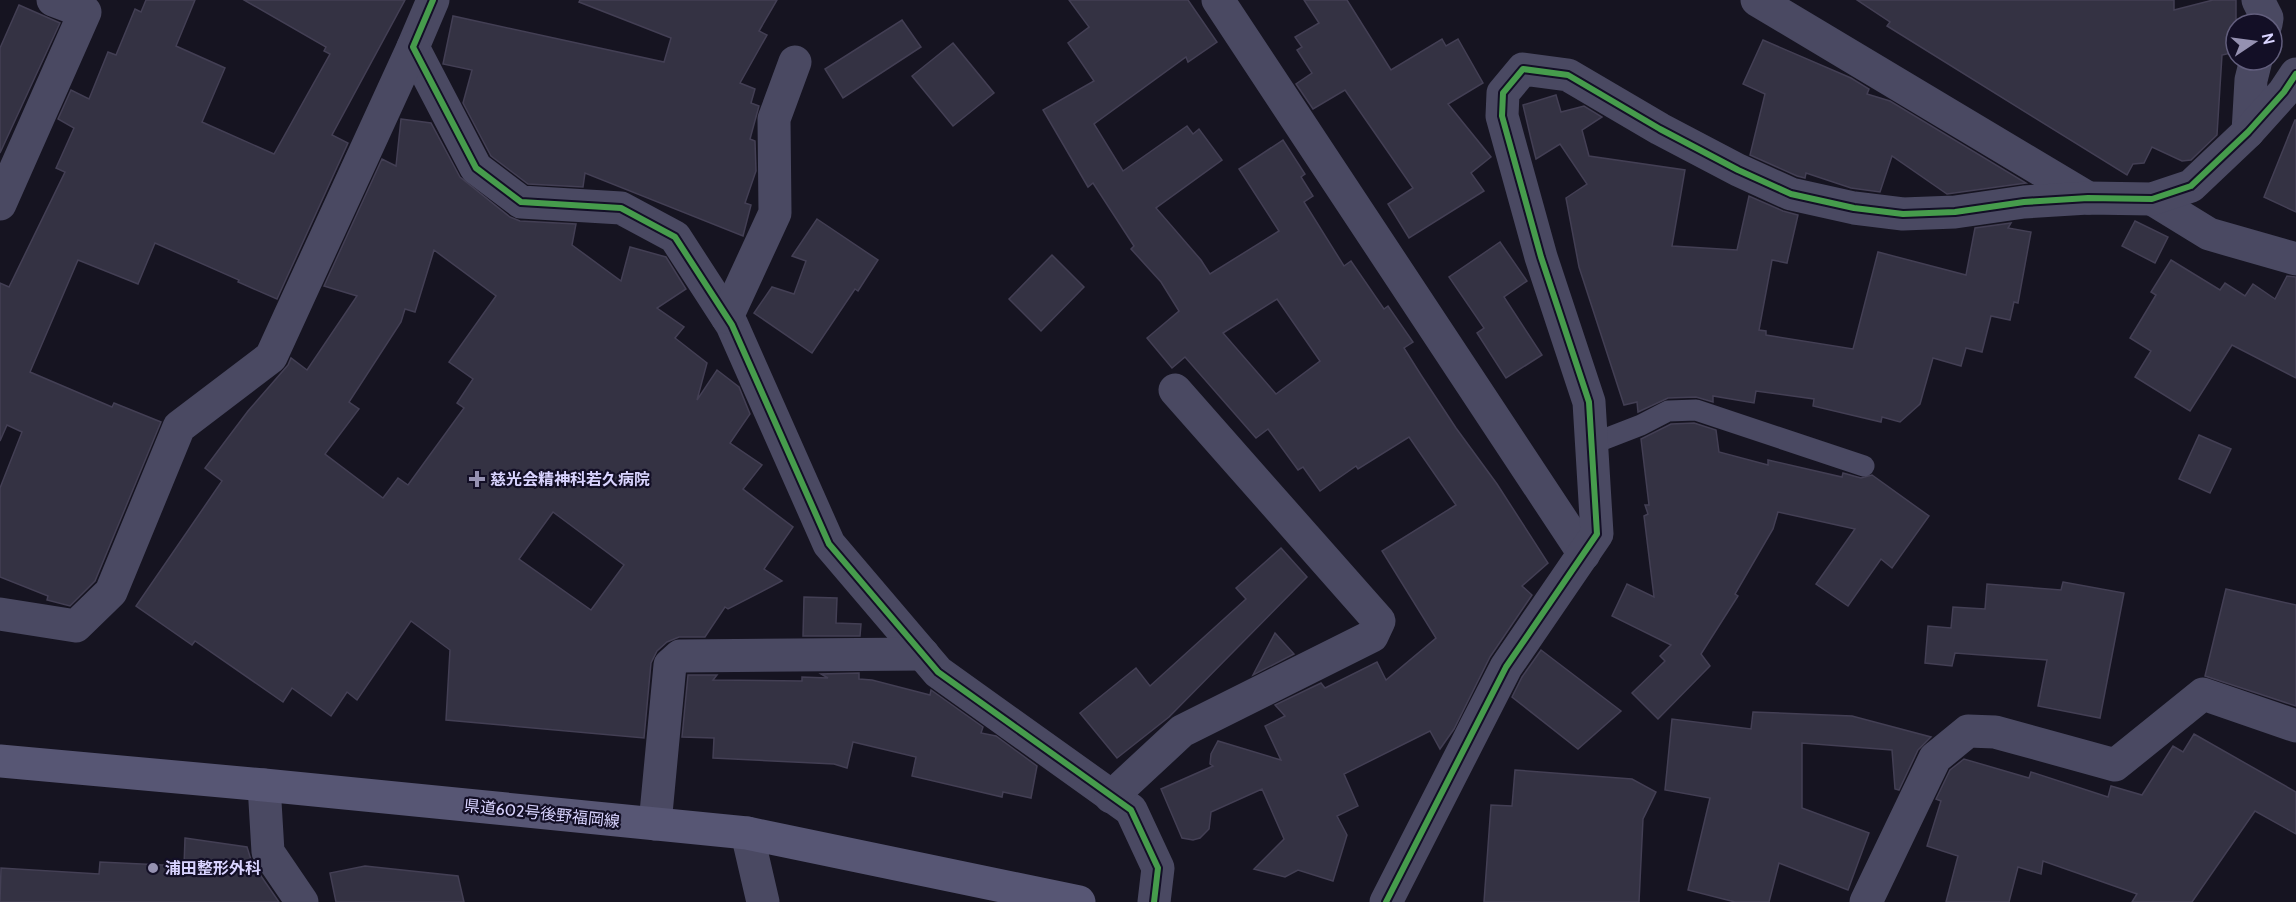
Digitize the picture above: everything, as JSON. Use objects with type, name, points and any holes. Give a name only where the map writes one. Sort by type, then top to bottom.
[{"type":"main road","name":"県道602号後野福岡線","points":[[0,761],[264,784],[747,833],[1079,902]]},
{"type":"street","points":[[0,204],[86,12],[53,0]]},
{"type":"street","points":[[0,614],[76,626],[111,592],[179,427],[271,357],[433,0]]},
{"type":"street","points":[[1218,0],[1584,554]]},
{"type":"street","points":[[1756,0],[2088,198]]},
{"type":"street","points":[[413,47],[476,168],[521,202],[621,208],[675,237],[727,317],[830,544],[938,672],[1131,810],[1158,868],[1154,902]]},
{"type":"street","points":[[727,317],[775,213],[774,119],[795,62]]},
{"type":"street","points":[[1386,902],[1506,667],[1598,534],[1589,402],[1542,257],[1502,116],[1503,93],[1523,69],[1568,75],[1660,129],[1738,170],[1791,194],[1844,206],[1903,214],[1955,212],[2024,202],[2088,198],[2152,200],[2191,186],[2248,132],[2284,92],[2296,74]]},
{"type":"street","points":[[2248,132],[2253,72]]},
{"type":"street","points":[[2152,200],[2209,234],[2296,259]]},
{"type":"street","points":[[1111,796],[1182,731],[1372,636],[1379,621],[1175,390]]},
{"type":"street","points":[[655,824],[670,665],[680,656],[923,654]]},
{"type":"street","points":[[1866,902],[1935,758],[1968,731],[1995,732],[2115,765],[2203,694],[2296,726]]},
{"type":"street","points":[[264,784],[268,852],[302,902]]},
{"type":"street","points":[[747,833],[763,902]]},
{"type":"lane","points":[[1592,444],[1641,425],[1668,411],[1695,410],[1864,466]]},
{"type":"building","points":[[146,0],[195,0],[176,46],[225,68],[202,122],[274,154],[330,54],[324,51],[326,47],[244,0],[405,0],[332,135],[348,143],[277,299],[155,243],[138,284],[78,260],[30,372],[112,407],[114,403],[161,422],[95,581],[70,606],[47,600],[48,596],[0,577],[0,488],[22,432],[7,425],[0,441],[0,283],[9,287],[65,172],[56,168],[74,128],[58,119],[71,90],[89,99],[108,52],[116,55],[135,9],[141,12]]},
{"type":"building","points":[[580,0],[777,0],[759,31],[767,35],[740,83],[755,89],[751,103],[759,106],[750,139],[755,141],[756,171],[745,203],[751,205],[743,236],[585,173],[583,187],[528,184],[491,156],[463,103],[472,70],[443,64],[453,16],[664,62],[671,38],[579,2]]},
{"type":"building","points":[[1069,0],[1188,0],[1217,42],[1188,62],[1186,57],[1094,124],[1123,171],[1187,126],[1193,134],[1199,129],[1222,160],[1156,208],[1201,260],[1210,274],[1279,231],[1239,169],[1283,140],[1305,174],[1301,177],[1313,196],[1304,202],[1344,266],[1351,261],[1384,309],[1388,306],[1413,342],[1404,348],[1548,563],[1522,586],[1532,595],[1490,657],[1454,729],[1440,749],[1430,731],[1344,774],[1358,806],[1337,816],[1347,835],[1333,881],[1298,870],[1285,877],[1254,869],[1284,839],[1262,789],[1211,812],[1209,829],[1200,838],[1193,840],[1182,838],[1161,789],[1213,766],[1210,764],[1211,754],[1218,741],[1281,760],[1265,726],[1285,716],[1275,705],[1321,683],[1325,688],[1377,662],[1386,680],[1436,638],[1382,551],[1456,505],[1409,437],[1358,469],[1356,466],[1320,491],[1303,467],[1298,470],[1268,429],[1256,438],[1185,357],[1172,368],[1147,338],[1179,311],[1161,282],[1131,249],[1134,246],[1093,183],[1088,187],[1043,110],[1094,81],[1068,43],[1089,27]],"holes":[[[1277,299],[1320,361],[1276,394],[1223,333]]]},
{"type":"building","points":[[1304,0],[1347,0],[1391,70],[1442,39],[1446,46],[1458,39],[1483,83],[1448,104],[1491,157],[1471,173],[1484,191],[1409,238],[1388,204],[1413,188],[1345,90],[1313,109],[1296,84],[1312,73],[1297,50],[1302,47],[1295,37],[1319,23]]},
{"type":"building","points":[[1857,0],[2174,0],[2174,10],[2213,0],[2236,0],[2236,12],[2224,12],[2224,55],[2222,55],[2217,135],[2191,160],[2182,161],[2152,147],[2144,163],[2133,164],[2127,175],[1887,26],[1890,22]]},
{"type":"building","points":[[19,5],[60,23],[0,153],[0,48]]},
{"type":"building","points":[[902,20],[921,47],[843,98],[825,69]]},
{"type":"building","points":[[1763,40],[1851,78],[1869,89],[1867,94],[1890,101],[2026,183],[1947,194],[1892,156],[1880,192],[1851,188],[1806,173],[1805,178],[1797,176],[1750,155],[1765,94],[1743,84]]},
{"type":"building","points":[[953,43],[994,93],[953,126],[912,76]]},
{"type":"building","points":[[1556,95],[1561,112],[1584,106],[1602,117],[1582,130],[1589,156],[1685,170],[1672,246],[1737,250],[1749,196],[1798,215],[1787,263],[1772,260],[1759,330],[1766,331],[1766,335],[1853,349],[1878,252],[1966,275],[1975,228],[2011,223],[2008,228],[2031,232],[2018,303],[2014,302],[2010,320],[1991,316],[1982,352],[1966,348],[1961,366],[1933,358],[1920,404],[1900,422],[1882,417],[1881,422],[1813,406],[1814,399],[1756,391],[1754,403],[1713,396],[1713,402],[1696,397],[1668,398],[1638,412],[1637,402],[1624,405],[1579,267],[1566,198],[1587,184],[1560,144],[1536,159],[1523,105]]},
{"type":"building","name":"慈光会精神科若久病院","points":[[401,119],[431,123],[460,177],[510,217],[520,221],[576,224],[572,245],[621,281],[630,247],[666,257],[686,289],[657,308],[684,327],[675,338],[707,363],[697,400],[717,370],[739,387],[750,414],[730,443],[762,465],[743,489],[793,527],[764,569],[782,581],[728,609],[725,607],[705,637],[679,637],[667,642],[657,651],[651,663],[644,738],[446,720],[450,650],[411,621],[357,700],[347,692],[331,716],[292,688],[283,702],[195,641],[192,645],[136,606],[222,481],[205,468],[248,411],[288,365],[291,358],[307,370],[357,296],[324,286],[382,159],[396,166]],"holes":[[[434,250],[496,296],[449,362],[473,379],[457,403],[464,408],[408,485],[398,478],[383,498],[325,454],[359,409],[349,402],[401,322],[405,309],[415,312]],[[553,512],[624,565],[591,610],[519,559]]]},
{"type":"building","points":[[2296,120],[2296,212],[2264,197]]},
{"type":"building","points":[[817,219],[878,260],[858,291],[855,289],[812,353],[754,313],[772,287],[794,294],[806,261],[792,256]]},
{"type":"building","points":[[2135,221],[2168,237],[2155,263],[2122,246]]},
{"type":"building","points":[[1500,242],[1527,281],[1504,297],[1542,355],[1506,378],[1477,333],[1484,328],[1449,277]]},
{"type":"building","points":[[1052,255],[1084,287],[1041,331],[1009,299]]},
{"type":"building","points":[[2171,260],[2220,290],[2225,283],[2245,296],[2253,284],[2275,299],[2287,276],[2296,277],[2296,378],[2232,345],[2190,411],[2135,377],[2151,351],[2130,338],[2156,295],[2151,292]]},
{"type":"building","points":[[1694,423],[1716,430],[1719,452],[1768,465],[1768,460],[1842,477],[1843,473],[1861,478],[1872,475],[1929,516],[1892,568],[1881,559],[1848,606],[1816,584],[1855,529],[1778,512],[1773,529],[1735,594],[1738,596],[1701,654],[1710,666],[1658,719],[1632,693],[1665,661],[1660,656],[1671,645],[1612,616],[1627,584],[1654,597],[1644,516],[1648,514],[1645,505],[1649,505],[1641,439],[1671,424]]},
{"type":"building","points":[[2199,435],[2231,449],[2210,493],[2179,479]]},
{"type":"building","points":[[1281,548],[1307,577],[1169,717],[1117,758],[1080,713],[1136,668],[1150,686],[1246,599],[1236,588]]},
{"type":"building","points":[[2063,582],[2124,593],[2100,718],[2038,706],[2047,660],[1955,653],[1952,666],[1925,663],[1928,626],[1951,628],[1953,607],[1985,609],[1987,584],[2061,590]]},
{"type":"building","points":[[2226,589],[2296,605],[2296,706],[2205,676]]},
{"type":"building","points":[[804,597],[837,598],[836,623],[861,624],[860,636],[803,636]]},
{"type":"building","points":[[1275,633],[1294,654],[1253,675]]},
{"type":"building","points":[[1541,650],[1621,711],[1578,749],[1512,697],[1522,677]]},
{"type":"building","points":[[859,673],[859,679],[872,680],[930,695],[931,690],[983,727],[981,733],[996,736],[1037,766],[1031,798],[1003,792],[1002,797],[912,776],[916,757],[853,742],[847,768],[834,764],[713,758],[714,738],[682,737],[688,675],[717,675],[713,680],[802,681],[802,677],[828,678],[821,674]]},
{"type":"building","points":[[1753,712],[1852,716],[1931,737],[1918,750],[1899,790],[1895,789],[1892,750],[1802,743],[1802,808],[1869,833],[1848,890],[1779,863],[1769,902],[1735,902],[1688,890],[1710,798],[1665,790],[1672,719],[1751,729]]},
{"type":"building","points":[[2194,734],[2296,792],[2296,834],[2255,811],[2192,902],[2132,902],[2137,894],[2043,861],[2041,874],[2018,867],[2009,902],[1946,902],[1958,856],[1927,846],[1941,801],[1936,799],[1950,770],[1964,759],[2029,778],[2031,772],[2108,797],[2111,786],[2142,795],[2173,746],[2183,752]]},
{"type":"building","points":[[1515,770],[1632,779],[1656,792],[1643,819],[1639,902],[1484,902],[1491,805],[1512,806]]},
{"type":"building","name":"浦田整形外科","points":[[185,838],[247,847],[252,863],[279,902],[0,902],[1,868],[99,874],[100,862],[184,866]]},
{"type":"building","points":[[365,866],[458,876],[464,902],[336,902],[330,873]]},
{"type":"cycle path","points":[[433,0],[413,47],[476,168],[521,202],[621,208],[675,237],[732,325],[829,544],[938,672],[1131,810],[1158,868],[1154,902]]},
{"type":"cycle path","points":[[1386,902],[1506,667],[1597,534],[1589,402],[1541,257],[1502,116],[1503,93],[1523,69],[1568,75],[1660,129],[1738,170],[1791,194],[1854,208],[1903,214],[1955,212],[2024,202],[2088,198],[2152,199],[2191,186],[2248,132],[2284,92],[2296,74]]},
{"type":"place","name":"慈光会精神科若久病院","points":[[477,479]]},
{"type":"place","name":"浦田整形外科","points":[[153,868]]}]
